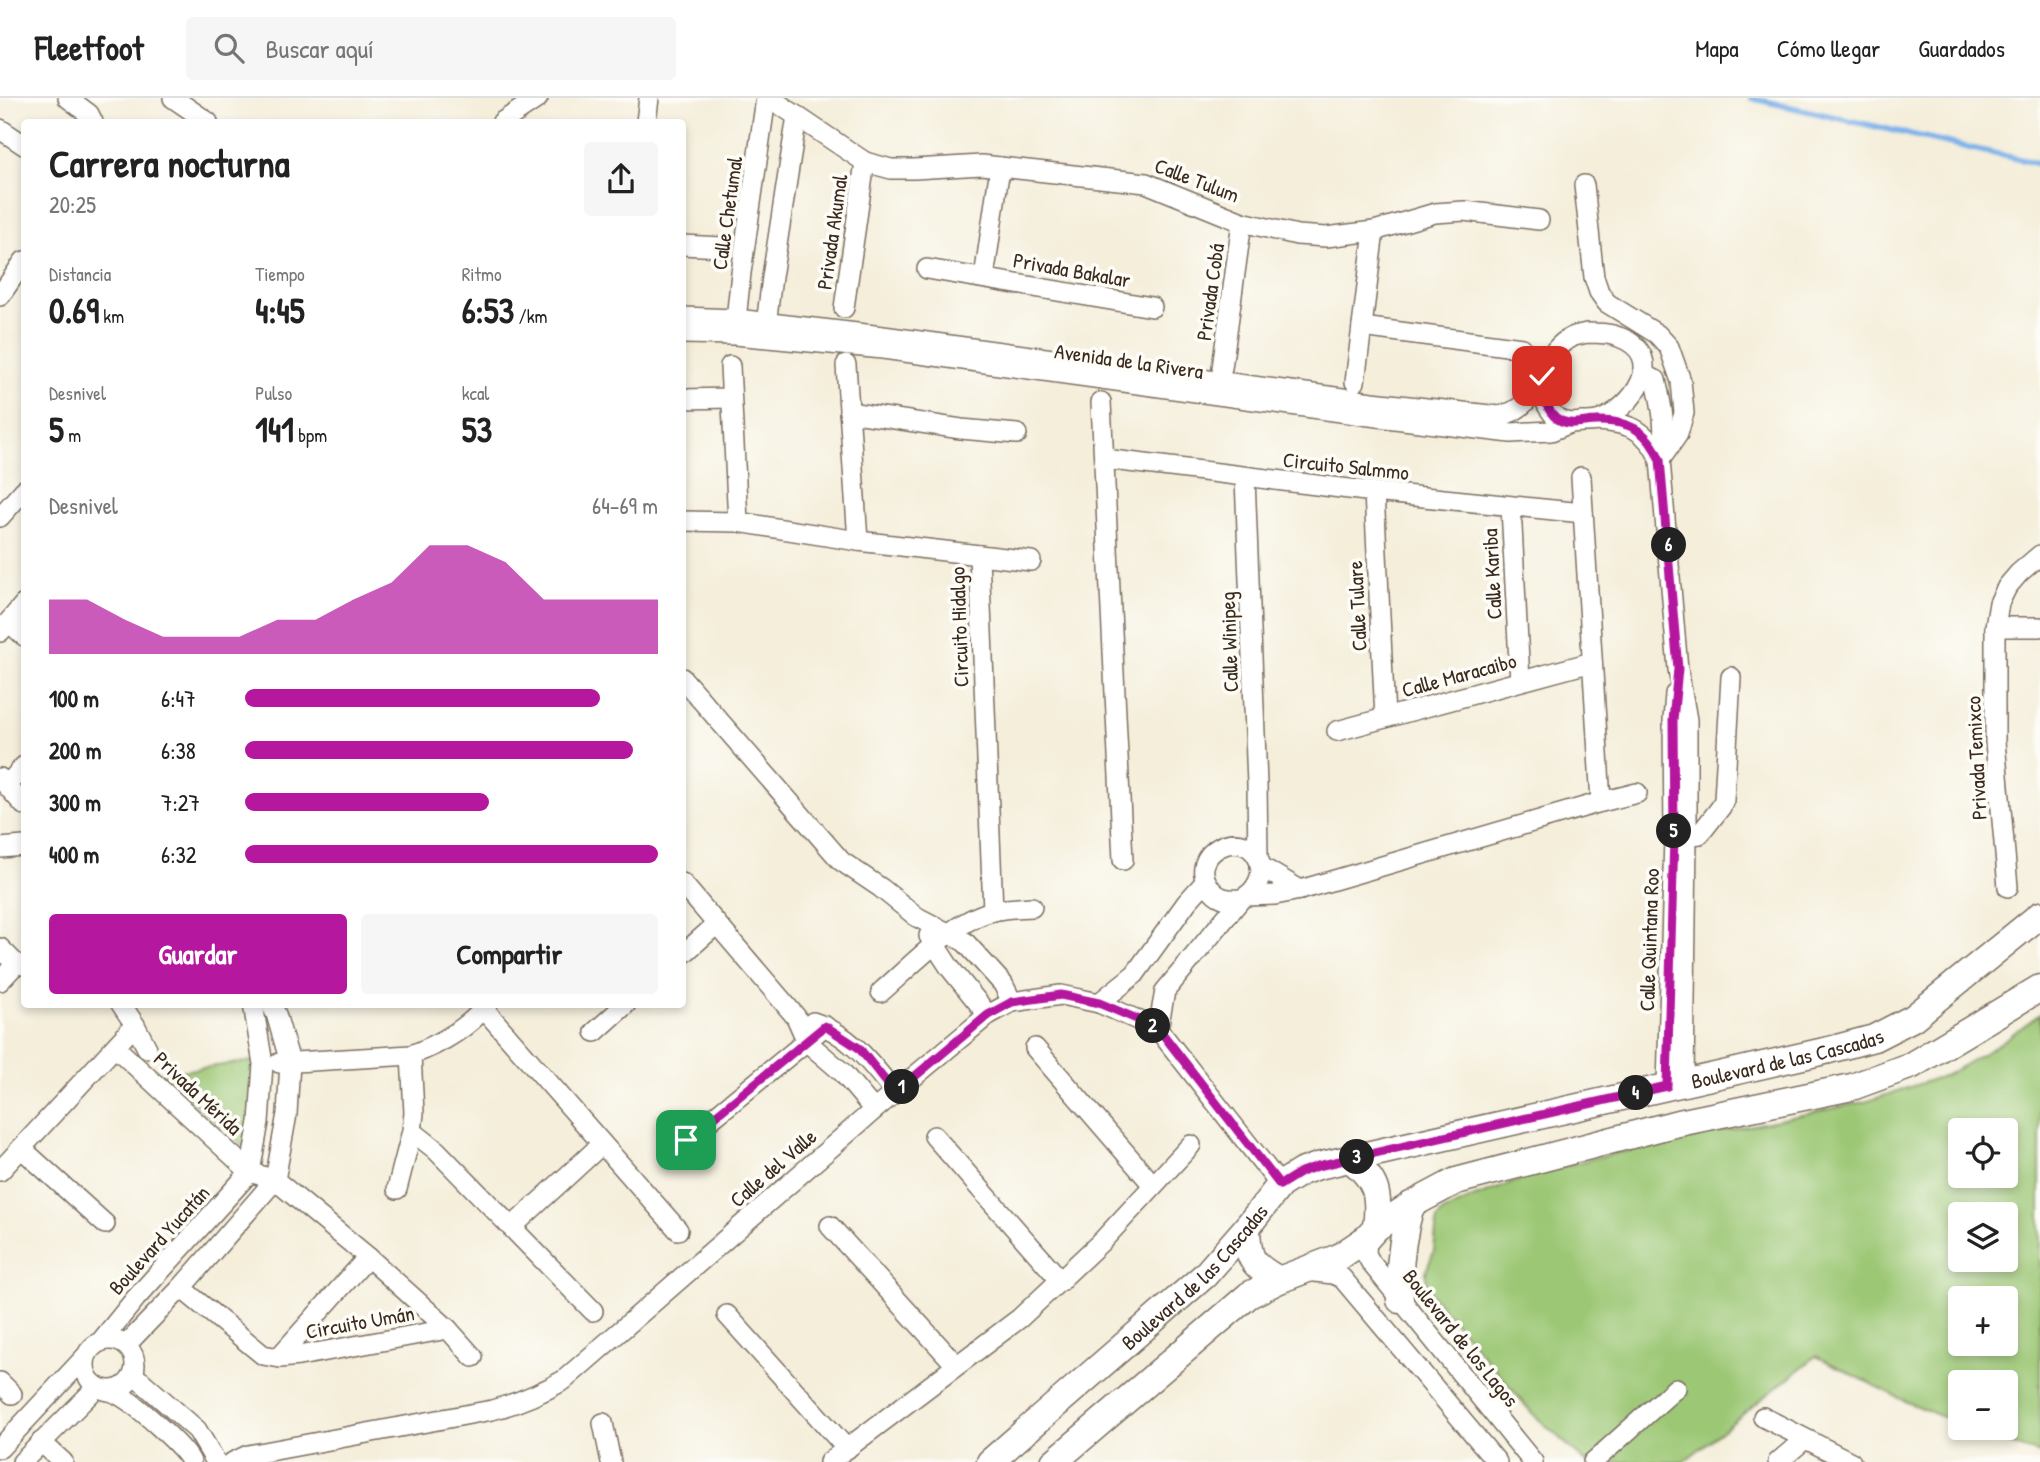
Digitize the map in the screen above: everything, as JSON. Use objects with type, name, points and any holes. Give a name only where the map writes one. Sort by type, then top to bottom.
[{"type":"main road","name":"Boulevard de las Cascadas","points":[[990,1462],[1205,1275],[1280,1185],[1301,1172],[1874,1038],[1913,1018],[2040,915]]},
{"type":"main road","name":"Boulevard de las Cascadas","points":[[1054,1462],[1249,1295],[1279,1280],[1339,1257],[1411,1205],[1456,1181],[1674,1124],[1852,1087],[1912,1065],[2040,988]]},
{"type":"main road","points":[[1350,1159],[1366,1171],[1375,1185],[1379,1205],[1372,1233]]},
{"type":"main road","points":[[1400,1300],[1400,1256],[1403,1231],[1411,1205]]},
{"type":"main road","points":[[1247,1227],[1247,1249],[1253,1262],[1279,1280]]},
{"type":"street","points":[[68,98],[92,119]]},
{"type":"street","points":[[173,98],[204,119]]},
{"type":"street","points":[[646,119],[649,98]]},
{"type":"street","name":"Calle Tulum","points":[[768,98],[865,162],[891,169],[982,165],[1146,183],[1242,222],[1297,235],[1326,237],[1374,231],[1435,212],[1464,211],[1539,220]]},
{"type":"street","name":"Calle Chetumal","points":[[735,327],[768,98]]},
{"type":"street","points":[[508,119],[530,109]]},
{"type":"street","points":[[765,330],[797,117]]},
{"type":"street","points":[[0,129],[21,143]]},
{"type":"street","name":"Privada Akumal","points":[[844,309],[865,162]]},
{"type":"street","name":"Privada Bakalar","points":[[984,278],[999,167]]},
{"type":"street","points":[[1584,184],[1594,277],[1599,292],[1607,303],[1657,334],[1669,347],[1681,381],[1684,413],[1678,434],[1660,460]]},
{"type":"street","name":"Privada Cobá","points":[[1222,368],[1242,222]]},
{"type":"street","points":[[1355,382],[1374,231]]},
{"type":"street","points":[[746,237],[777,243]]},
{"type":"street","points":[[686,245],[722,247]]},
{"type":"street","points":[[4,283],[21,264]]},
{"type":"street","name":"Privada Bakalar","points":[[927,269],[1153,307]]},
{"type":"street","name":"Avenida de la Rivera","points":[[686,318],[735,327],[883,342],[1371,409],[1511,433],[1551,431],[1568,424]]},
{"type":"street","name":"Avenida de la Rivera","points":[[686,333],[735,327]]},
{"type":"street","points":[[1362,327],[1522,348]]},
{"type":"street","points":[[1597,421],[1613,413],[1635,393],[1645,376],[1644,358],[1621,337],[1587,333],[1572,337],[1559,347],[1550,360],[1542,376],[1542,392],[1547,407],[1557,419],[1568,424],[1597,421],[1630,426],[1654,445],[1660,460]]},
{"type":"street","points":[[846,365],[858,541]]},
{"type":"street","points":[[730,366],[738,522]]},
{"type":"street","name":"Avenida de la Rivera","points":[[1371,409],[1499,416],[1512,413],[1530,399],[1542,376]]},
{"type":"street","name":"Calle Quintana Roo","points":[[1645,376],[1656,380],[1665,430],[1660,460],[1678,669],[1673,720],[1681,801],[1675,1084]]},
{"type":"street","points":[[686,399],[731,398]]},
{"type":"street","points":[[1101,402],[1123,860]]},
{"type":"street","points":[[849,412],[961,429],[1017,434]]},
{"type":"street","name":"Circuito Salmmo","points":[[1104,459],[1245,478],[1583,513]]},
{"type":"street","points":[[1581,477],[1601,802]]},
{"type":"street","name":"Calle Winipeg","points":[[1245,478],[1259,862]]},
{"type":"street","points":[[0,517],[21,492]]},
{"type":"street","name":"Calle Tulare","points":[[1374,492],[1385,718]]},
{"type":"street","name":"Calle Kariba","points":[[1511,507],[1520,681]]},
{"type":"street","name":"Circuito Hidalgo","points":[[686,521],[738,522],[858,541],[979,555],[993,911]]},
{"type":"street","points":[[979,555],[1031,561]]},
{"type":"street","name":"Privada Temixco","points":[[2008,887],[1995,742],[1995,627],[1999,603],[2007,587],[2040,555]]},
{"type":"street","points":[[21,608],[5,627],[21,635]]},
{"type":"street","points":[[1995,627],[2040,627]]},
{"type":"street","name":"Calle Maracaibo","points":[[1337,731],[1592,662]]},
{"type":"street","points":[[1681,836],[1700,834],[1724,800],[1731,677]]},
{"type":"street","points":[[686,683],[841,861],[881,888],[942,939],[950,968],[988,1015]]},
{"type":"street","points":[[21,768],[4,781],[21,801]]},
{"type":"street","points":[[1300,890],[1259,862],[1246,846],[1230,843],[1219,846],[1205,861],[1205,882],[1214,894],[1227,900],[1275,895],[1300,890],[1637,793]]},
{"type":"street","points":[[1681,801],[1701,801],[1715,814]]},
{"type":"street","points":[[1230,843],[1258,805]]},
{"type":"street","points":[[0,848],[21,846]]},
{"type":"street","points":[[1158,1028],[1165,991],[1255,888],[1260,877],[1259,862]]},
{"type":"street","points":[[1099,1003],[1135,974],[1187,902],[1205,882]]},
{"type":"street","points":[[686,888],[796,1017],[807,1042],[842,1072],[874,1110]]},
{"type":"street","points":[[881,992],[942,939],[970,920],[993,911],[1032,907]]},
{"type":"street","points":[[686,951],[717,924]]},
{"type":"street","points":[[942,939],[965,942],[1003,984],[1012,1002]]},
{"type":"street","points":[[0,948],[20,964],[0,981]]},
{"type":"street","points":[[1135,974],[1165,991]]},
{"type":"street","name":"Calle del Valle","points":[[233,1462],[248,1455],[492,1410],[517,1404],[542,1393],[564,1380],[874,1110],[988,1015],[1012,1002],[1061,995],[1099,1003],[1158,1028],[1280,1185]]},
{"type":"street","name":"Privada Mérida","points":[[124,1008],[147,1048]]},
{"type":"street","points":[[254,1008],[264,1064],[259,1122],[250,1172],[275,1180]]},
{"type":"street","points":[[126,1345],[181,1288],[275,1180],[287,1114],[290,1062],[273,1008]]},
{"type":"street","points":[[264,1064],[411,1055],[431,1048],[463,1029],[485,1008]]},
{"type":"street","points":[[487,1008],[678,1230]]},
{"type":"street","points":[[595,1032],[622,1008]]},
{"type":"street","points":[[796,1017],[825,1026],[859,1048],[895,1093]]},
{"type":"street","points":[[0,1171],[135,1025]]},
{"type":"street","points":[[686,1140],[825,1026]]},
{"type":"street","name":"Privada Mérida","points":[[115,1047],[250,1172]]},
{"type":"street","points":[[1035,1048],[1153,1185]]},
{"type":"street","points":[[397,1189],[414,1113],[411,1055]]},
{"type":"street","points":[[412,1131],[436,1150],[593,1311]]},
{"type":"street","points":[[934,1136],[1061,1281]]},
{"type":"street","points":[[512,1227],[602,1144]]},
{"type":"street","points":[[829,1462],[1020,1318],[1103,1240],[1191,1144]]},
{"type":"street","points":[[21,1148],[105,1224]]},
{"type":"street","name":"Boulevard Yucatán","points":[[102,1340],[136,1298],[250,1172]]},
{"type":"street","name":"Circuito Umán","points":[[275,1180],[368,1257],[448,1329],[474,1357]]},
{"type":"street","points":[[830,1226],[956,1365]]},
{"type":"street","name":"Boulevard de los Lagos","points":[[1372,1233],[1366,1254],[1400,1300],[1532,1462]]},
{"type":"street","name":"Circuito Umán","points":[[279,1357],[368,1257]]},
{"type":"street","points":[[1305,1271],[1333,1274],[1342,1278],[1497,1462]]},
{"type":"street","points":[[181,1288],[263,1355],[279,1357]]},
{"type":"street","points":[[727,1315],[847,1449]]},
{"type":"street","name":"Circuito Umán","points":[[279,1357],[299,1356],[448,1329]]},
{"type":"street","points":[[100,1388],[113,1390],[123,1387],[132,1377],[135,1361],[126,1345],[111,1339],[102,1340],[89,1349],[84,1365],[90,1382],[100,1388],[120,1395],[179,1445],[191,1462]]},
{"type":"street","points":[[0,1448],[86,1356]]},
{"type":"street","points":[[132,1377],[141,1381],[197,1430],[216,1462]]},
{"type":"street","points":[[22,1462],[100,1388]]},
{"type":"street","points":[[1593,1462],[1676,1388]]},
{"type":"street","points":[[1763,1418],[1851,1462]]},
{"type":"street","points":[[603,1423],[611,1462]]},
{"type":"street","points":[[1778,1462],[1805,1438]]},
{"type":"street","points":[[41,1442],[63,1462]]},
{"type":"green space","points":[[2040,1014],[2040,1454],[1999,1440],[2018,1440],[2018,1370],[1948,1370],[1948,1419],[1909,1403],[1816,1356],[1683,1462],[1586,1462],[1532,1413],[1431,1294],[1426,1283],[1426,1271],[1434,1251],[1437,1220],[1443,1212],[1470,1199],[1528,1177],[1594,1158],[1868,1101],[1946,1075],[1996,1046]]},
{"type":"green space","points":[[268,1059],[252,1153],[159,1074]]},
{"type":"waterway","points":[[1751,98],[2040,164]]},
{"type":"route","points":[[686,1140],[825,1026],[859,1048],[895,1093],[988,1015],[1012,1002],[1061,995],[1099,1003],[1158,1028],[1280,1185],[1301,1172],[1318,1166],[1667,1086],[1674,836],[1673,720],[1678,669],[1660,460],[1654,445],[1630,426],[1597,421],[1568,424],[1557,419],[1547,407],[1542,392],[1542,376]]}]
